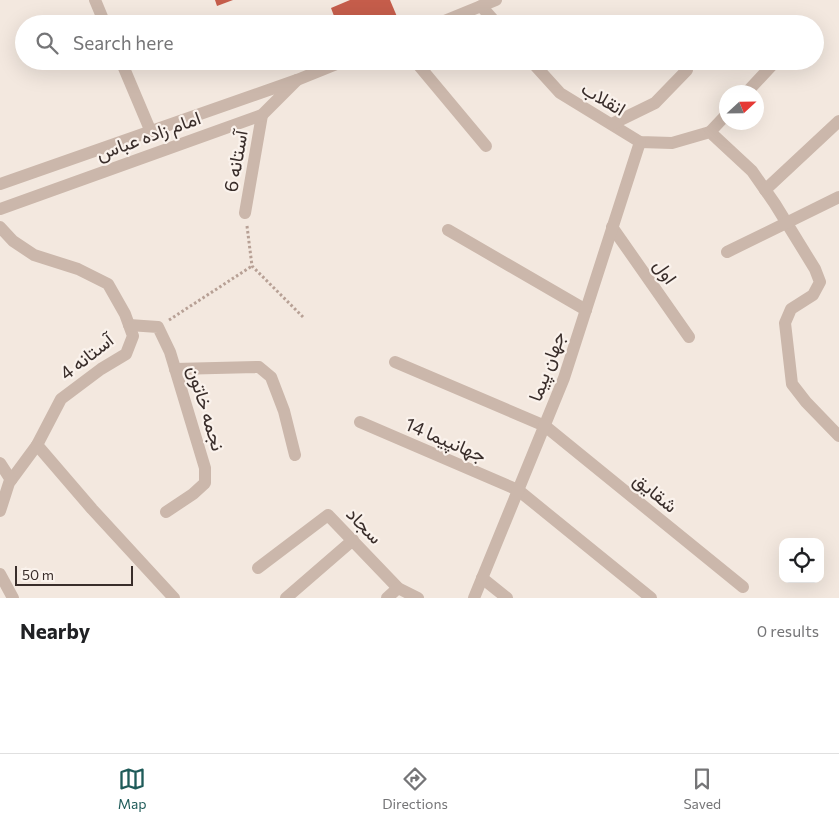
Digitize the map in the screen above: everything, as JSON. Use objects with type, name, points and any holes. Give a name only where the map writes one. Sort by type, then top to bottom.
[{"type":"street","points":[[95,0],[101,15]]},
{"type":"street","points":[[459,15],[496,0]]},
{"type":"street","points":[[481,6],[489,15]]},
{"type":"street","points":[[125,70],[151,132]]},
{"type":"street","name":"امام زاده عباس","points":[[0,184],[322,70]]},
{"type":"street","points":[[423,70],[486,146]]},
{"type":"street","name":"انقلاب","points":[[539,70],[560,93],[640,142]]},
{"type":"street","points":[[612,124],[655,103],[688,70]]},
{"type":"street","points":[[754,85],[768,70]]},
{"type":"street","name":"امام زاده عباس","points":[[0,209],[262,115],[297,80]]},
{"type":"street","name":"آستانه 6","points":[[245,213],[262,115]]},
{"type":"street","points":[[765,190],[839,121]]},
{"type":"street","points":[[640,142],[672,143],[710,132],[719,122]]},
{"type":"street","points":[[710,132],[752,171],[815,269],[820,282],[813,295],[791,309],[785,323],[792,384],[806,402],[839,436]]},
{"type":"street","name":"جهان پیما","points":[[474,598],[564,378],[640,142]]},
{"type":"street","points":[[727,252],[839,196]]},
{"type":"street","name":"آستانه 4","points":[[0,227],[13,241],[34,255],[78,269],[108,284],[125,314],[133,336],[126,354],[101,369],[61,399],[37,445],[11,480],[0,511]]},
{"type":"street","name":"اول","points":[[612,227],[688,336]]},
{"type":"street","points":[[448,230],[586,310]]},
{"type":"street","points":[[129,324],[158,327]]},
{"type":"street","name":"نجمه خاتون","points":[[158,327],[170,352],[205,468],[205,483],[193,494],[166,512]]},
{"type":"street","name":"شقایق","points":[[395,362],[544,426],[743,587]]},
{"type":"street","points":[[175,368],[259,367],[271,377],[284,411],[295,455]]},
{"type":"street","name":"جهانپیما 14","points":[[360,422],[518,490],[651,598]]},
{"type":"street","points":[[37,445],[92,509],[174,598]]},
{"type":"street","points":[[0,463],[11,480]]},
{"type":"street","name":"سجاد","points":[[258,568],[328,515],[398,588],[418,598]]},
{"type":"street","points":[[286,598],[353,540]]},
{"type":"street","points":[[0,574],[14,598]]},
{"type":"street","points":[[482,578],[507,598]]},
{"type":"street","points":[[387,598],[398,588]]},
{"type":"path","points":[[245,213],[252,266],[303,317]]},
{"type":"path","points":[[158,327],[252,266]]},
{"type":"building","points":[[215,0],[233,0],[217,6]]},
{"type":"building","points":[[350,0],[390,0],[396,15],[334,15],[331,8]]}]
